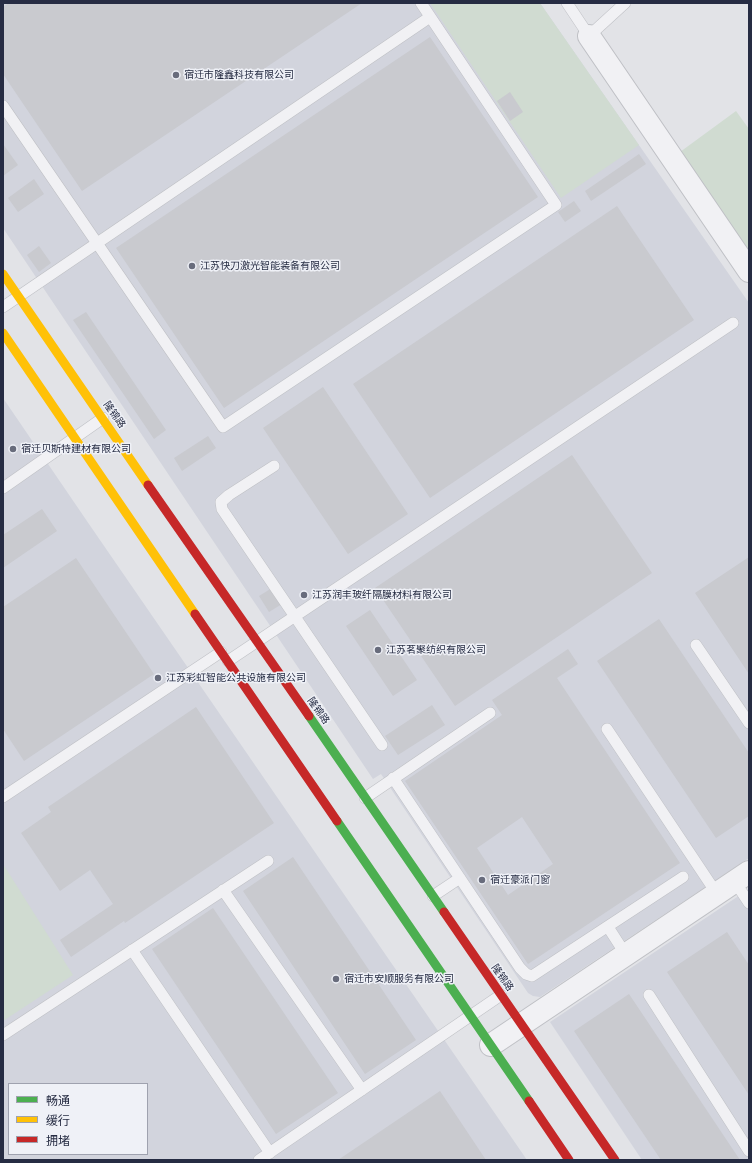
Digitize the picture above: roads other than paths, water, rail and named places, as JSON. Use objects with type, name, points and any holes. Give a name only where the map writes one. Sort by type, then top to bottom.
[{"type":"main road","name":"隆锦路","points":[[3,274],[615,1160]]},
{"type":"main road","points":[[3,333],[569,1160]]},
{"type":"street","points":[[589,36],[749,271]]},
{"type":"street","points":[[491,1045],[742,877]]},
{"type":"lane","points":[[3,106],[223,427],[556,205],[421,3]]},
{"type":"lane","points":[[566,3],[589,36],[625,3]]},
{"type":"lane","points":[[3,307],[430,18]]},
{"type":"lane","points":[[3,797],[225,657],[257,642],[734,323]]},
{"type":"lane","points":[[3,488],[102,418]]},
{"type":"lane","points":[[274,466],[229,495],[221,502],[222,509],[382,745]]},
{"type":"lane","points":[[696,645],[749,723]]},
{"type":"lane","points":[[365,798],[490,713]]},
{"type":"lane","points":[[607,729],[717,894]]},
{"type":"lane","points":[[393,778],[520,968],[526,974],[532,976],[683,877]]},
{"type":"lane","points":[[3,1035],[268,861]]},
{"type":"lane","points":[[742,877],[749,903]]},
{"type":"lane","points":[[433,896],[460,878]]},
{"type":"lane","points":[[223,890],[362,1090]]},
{"type":"lane","points":[[608,927],[626,955]]},
{"type":"lane","points":[[132,950],[270,1153]]},
{"type":"lane","points":[[259,1160],[501,995]]},
{"type":"lane","points":[[649,995],[749,1151]]},
{"type":"place","name":"宿迁市隆鑫科技有限公司","points":[[176,75]]},
{"type":"place","name":"江苏快刀激光智能装备有限公司","points":[[192,266]]},
{"type":"place","name":"宿迁贝斯特建材有限公司","points":[[13,449]]},
{"type":"place","name":"江苏润丰玻纤隔膜材料有限公司","points":[[304,595]]},
{"type":"place","name":"江苏茗聚纺织有限公司","points":[[378,650]]},
{"type":"place","name":"江苏彩虹智能公共设施有限公司","points":[[158,678]]},
{"type":"place","name":"宿迁豪派门窗","points":[[482,880]]},
{"type":"place","name":"宿迁市安顺服务有限公司","points":[[336,979]]}]
